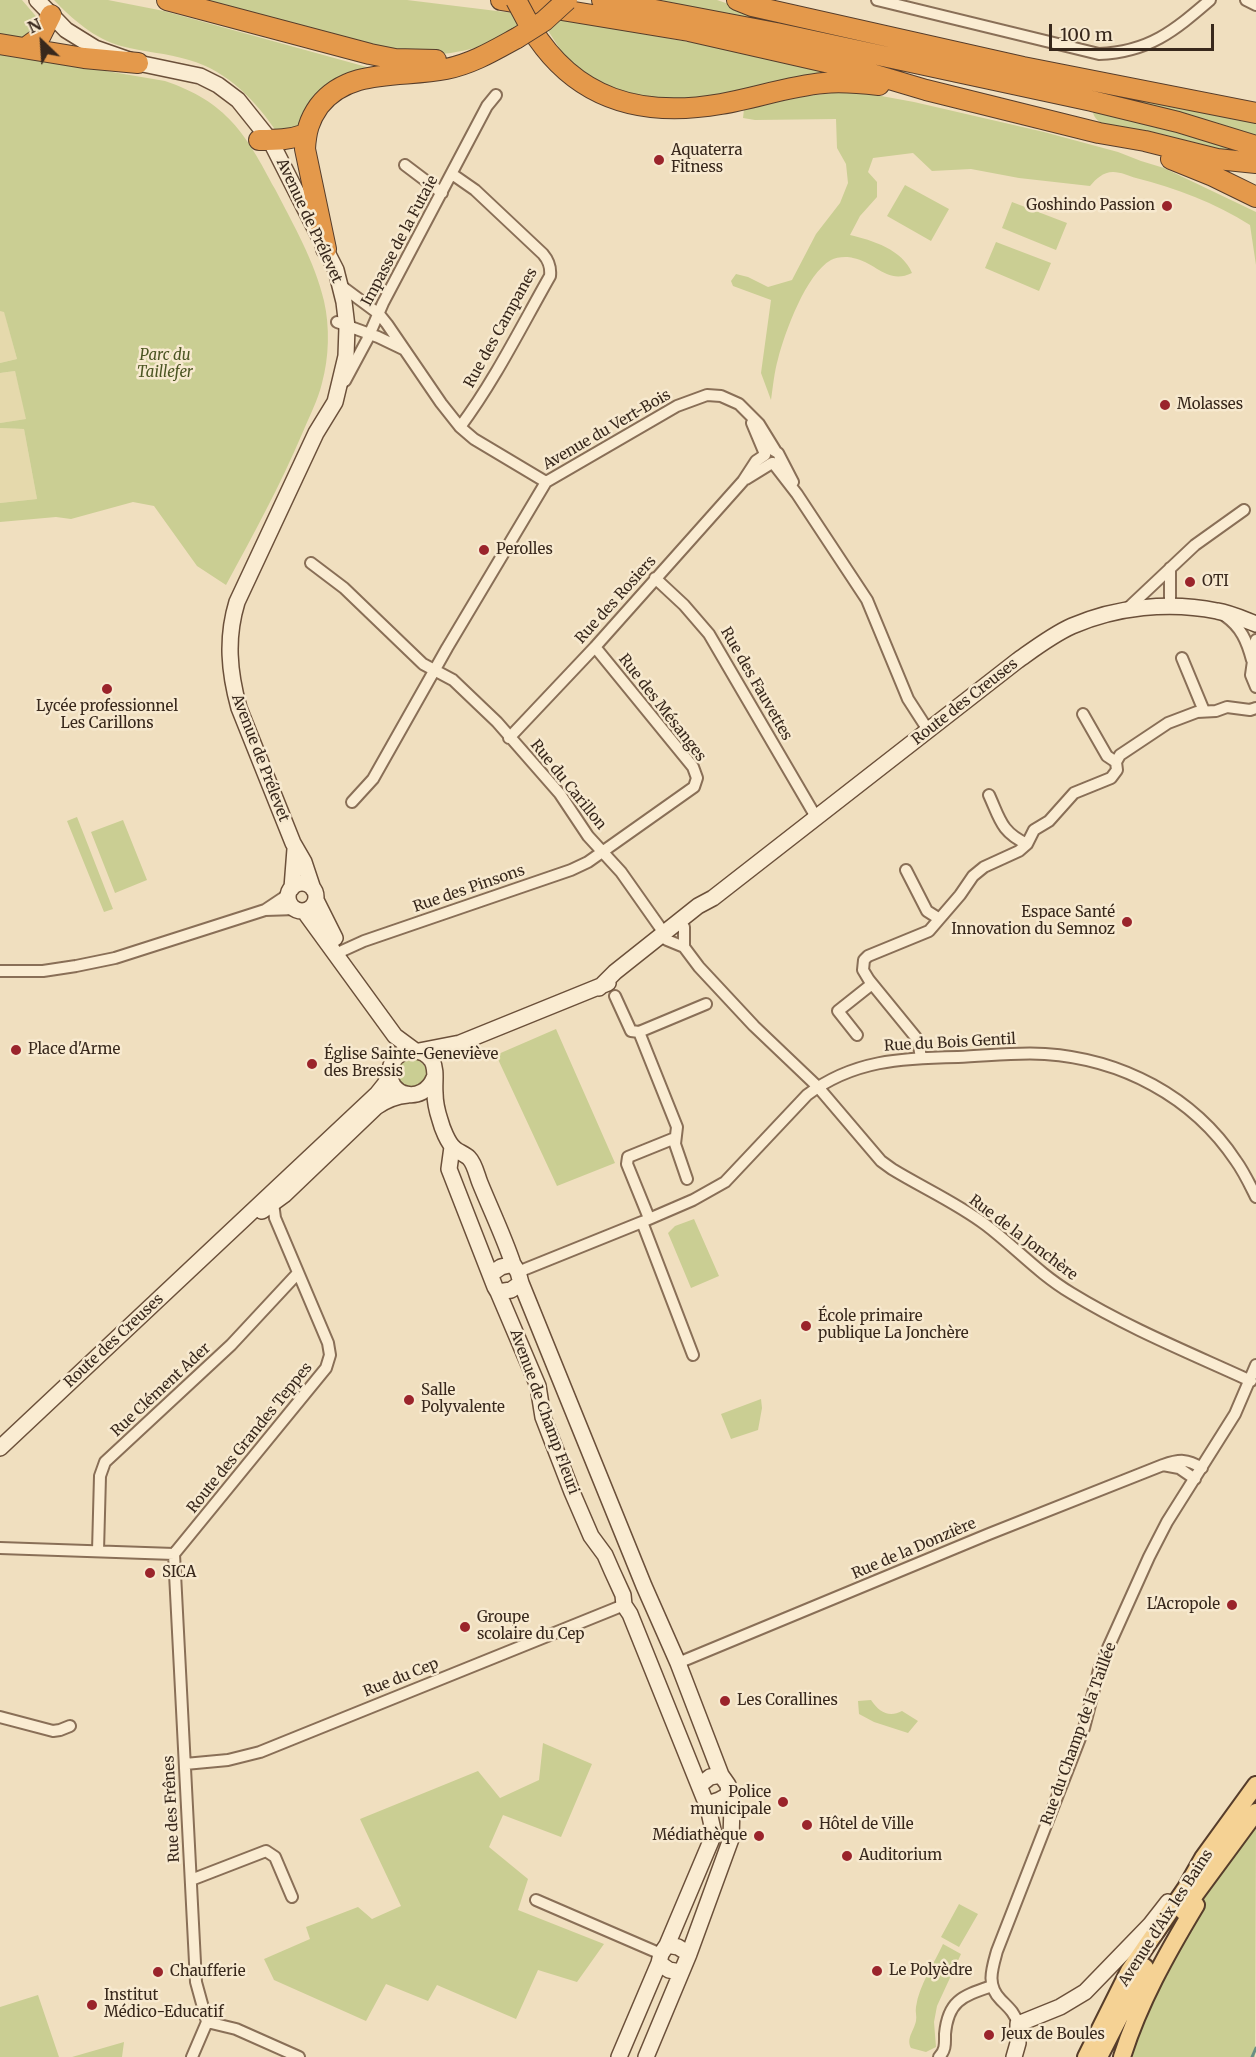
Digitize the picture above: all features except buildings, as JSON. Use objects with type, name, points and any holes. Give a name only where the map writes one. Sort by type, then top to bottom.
[{"type":"highway","points":[[167,0],[395,59],[457,58],[495,47],[524,33]]},
{"type":"highway","points":[[501,0],[689,31],[852,68],[926,90],[1098,133],[1145,141],[1217,159],[1256,163]]},
{"type":"highway","points":[[516,0],[524,33],[552,59],[586,86],[604,96],[633,105],[659,110],[686,109],[826,83],[856,82],[926,90]]},
{"type":"highway","points":[[326,249],[320,212],[308,165],[306,134],[309,121],[326,97],[349,82],[368,77],[447,69],[476,59],[544,21],[567,0]]},
{"type":"highway","points":[[602,0],[743,26],[1092,101],[1178,122],[1256,146]]},
{"type":"highway","points":[[737,0],[1092,101]]},
{"type":"highway","points":[[771,9],[1023,67],[1256,113]]},
{"type":"highway","points":[[25,48],[40,36],[51,15]]},
{"type":"highway","points":[[0,44],[84,58],[138,63]]},
{"type":"highway","points":[[1098,133],[1184,163],[1256,197]]},
{"type":"highway","points":[[265,140],[286,140],[306,134]]},
{"type":"main road","name":"Avenue d'Aix les Bains","points":[[1086,2057],[1129,1971],[1186,1888],[1203,1858],[1256,1785]]},
{"type":"main road","name":"Avenue d'Aix les Bains","points":[[1099,2057],[1138,1978],[1176,1921],[1256,1812]]},
{"type":"main road","points":[[1122,2057],[1145,1997],[1170,1949],[1229,1850]]},
{"type":"street","name":"Avenue de Prélevet","points":[[37,0],[66,30],[82,41],[138,63],[161,67],[221,98],[243,118],[265,140],[326,249],[340,285],[346,356],[335,402],[316,433],[237,602],[232,618],[229,654],[233,686],[239,708],[295,849],[304,862],[307,902],[381,1018],[395,1036],[417,1051]]},
{"type":"street","points":[[877,0],[1099,54],[1127,51],[1157,41],[1175,30],[1210,0]]},
{"type":"street","points":[[1246,0],[1256,5]]},
{"type":"street","name":"Impasse de la Futaie","points":[[335,402],[487,106],[496,95]]},
{"type":"street","name":"Avenue de Prélevet","points":[[265,140],[326,275],[343,322],[326,401],[316,433]]},
{"type":"street","points":[[405,165],[442,193]]},
{"type":"street","name":"Rue des Campanes","points":[[452,174],[475,190],[535,247],[547,260],[550,272],[550,276],[498,367],[460,427]]},
{"type":"street","points":[[340,285],[379,314],[460,427],[474,439],[546,482]]},
{"type":"street","points":[[365,304],[343,322],[403,350]]},
{"type":"street","name":"Avenue du Vert-Bois","points":[[434,670],[546,482],[677,406],[699,396],[721,396],[739,404],[749,414],[772,457],[785,465],[797,494],[867,600],[908,699],[928,730]]},
{"type":"street","name":"Rue des Rosiers","points":[[509,738],[595,647],[743,481],[772,457]]},
{"type":"street","points":[[1126,610],[1196,545],[1244,510]]},
{"type":"street","name":"Rue du Carillon","points":[[311,563],[344,588],[423,664],[453,681],[496,722],[560,794],[576,819],[621,872],[666,937]]},
{"type":"street","points":[[1170,568],[1170,607]]},
{"type":"street","name":"Rue des Fauvettes","points":[[655,578],[684,604],[709,634],[816,817]]},
{"type":"street","name":"Route des Creuses","points":[[666,937],[698,906],[713,898],[1043,643],[1070,627],[1126,610],[1170,607],[1217,611],[1256,624]]},
{"type":"street","points":[[1217,611],[1234,622],[1254,658]]},
{"type":"street","points":[[1256,640],[1251,675],[1256,687]]},
{"type":"street","name":"Rue des Mésanges","points":[[595,647],[693,767],[697,778],[694,787],[688,792],[603,852]]},
{"type":"street","points":[[1182,658],[1204,711]]},
{"type":"street","points":[[352,802],[373,779],[434,670]]},
{"type":"street","points":[[921,1058],[918,1040],[872,984],[863,970],[864,960],[868,956],[929,931],[978,872],[1019,851],[1027,844],[1034,830],[1049,821],[1074,793],[1111,778],[1120,755],[1168,723],[1197,711],[1216,711],[1227,707],[1250,710],[1256,708]]},
{"type":"street","points":[[1083,714],[1107,756],[1116,762]]},
{"type":"street","points":[[989,795],[1004,829],[1011,837],[1027,844]]},
{"type":"street","name":"Avenue de Prélevet","points":[[290,891],[295,849]]},
{"type":"street","name":"Rue des Pinsons","points":[[342,951],[571,870],[603,852]]},
{"type":"street","points":[[906,870],[927,911],[938,918]]},
{"type":"street","points":[[265,910],[303,883],[307,902]]},
{"type":"street","points":[[290,891],[290,903],[307,902]]},
{"type":"street","name":"Route des Creuses","points":[[417,1051],[460,1043],[599,988],[615,972],[684,927],[704,910],[713,898]]},
{"type":"street","name":"Avenue de Prélevet","points":[[307,902],[342,951],[359,985]]},
{"type":"street","points":[[0,971],[43,971],[95,962],[134,952],[265,910],[307,902]]},
{"type":"street","points":[[666,937],[684,947],[684,927]]},
{"type":"street","name":"Rue de la Jonchère","points":[[684,947],[699,967],[754,1026],[818,1087],[881,1161],[971,1214],[988,1226],[1045,1277],[1071,1294],[1178,1350],[1251,1381]]},
{"type":"street","points":[[857,1035],[838,1011],[872,984]]},
{"type":"street","points":[[615,996],[631,1031],[639,1032],[706,1004]]},
{"type":"street","name":"Avenue de Prélevet","points":[[381,1018],[391,1068]]},
{"type":"street","points":[[639,1032],[677,1127],[675,1144],[687,1179]]},
{"type":"street","name":"Route des Creuses","points":[[434,1072],[460,1043]]},
{"type":"street","points":[[417,1051],[429,1057],[434,1072],[428,1089],[412,1095],[395,1087],[391,1068],[399,1055],[417,1051]]},
{"type":"street","name":"Rue du Bois Gentil","points":[[517,1273],[693,1200],[725,1182],[807,1095],[836,1077],[875,1063],[921,1058],[1043,1054],[1098,1061],[1135,1074],[1175,1098],[1211,1129],[1237,1162],[1256,1197]]},
{"type":"street","name":"Route des Creuses","points":[[0,1448],[377,1094],[385,1084],[391,1068]]},
{"type":"street","name":"Avenue de Champ Fleuri","points":[[434,1072],[435,1096],[440,1121],[452,1147],[449,1168],[492,1280],[538,1386],[543,1417],[591,1536],[605,1555],[626,1605],[707,1803],[713,1830],[711,1840],[619,2057]]},
{"type":"street","name":"Route des Creuses","points":[[227,1235],[285,1195],[376,1107],[396,1096],[412,1095]]},
{"type":"street","name":"Avenue de Champ Fleuri","points":[[412,1095],[440,1121]]},
{"type":"street","points":[[675,1138],[628,1157],[627,1164],[693,1355]]},
{"type":"street","name":"Avenue de Champ Fleuri","points":[[452,1147],[470,1158],[644,1586],[678,1663],[721,1775],[728,1785],[732,1806],[731,1839],[646,2057]]},
{"type":"street","points":[[273,1203],[275,1192],[289,1175]]},
{"type":"street","name":"Route des Grandes Teppes","points":[[174,1554],[326,1368],[330,1355],[328,1342],[275,1218],[273,1203]]},
{"type":"street","points":[[491,1274],[501,1267],[517,1273],[511,1290],[498,1292]]},
{"type":"street","name":"Rue Clément Ader","points":[[98,1551],[100,1476],[105,1462],[231,1345],[298,1274]]},
{"type":"street","name":"Rue du Champ de la Taillée","points":[[992,1986],[992,1970],[997,1951],[1084,1728],[1099,1670],[1108,1648],[1167,1522],[1236,1414],[1256,1365]]},
{"type":"street","name":"Rue de la Donzière","points":[[678,1663],[989,1534],[1163,1465],[1182,1459],[1191,1461],[1202,1468]]},
{"type":"street","points":[[1163,1465],[1179,1468],[1195,1479]]},
{"type":"street","points":[[0,1548],[174,1554]]},
{"type":"street","name":"Rue des Frênes","points":[[174,1554],[196,1982],[207,2022]]},
{"type":"street","points":[[644,1586],[632,1588],[626,1605],[642,1611],[652,1604]]},
{"type":"street","name":"Rue du Cep","points":[[185,1764],[228,1760],[260,1752],[626,1605]]},
{"type":"street","points":[[0,1717],[53,1731],[70,1726]]},
{"type":"street","points":[[700,1785],[710,1778],[721,1775]]},
{"type":"street","points":[[707,1803],[719,1801],[729,1794]]},
{"type":"street","points":[[191,1880],[266,1851],[275,1857],[292,1897]]},
{"type":"street","points":[[1018,2024],[1060,2007],[1085,1992],[1150,1925],[1203,1858]]},
{"type":"street","points":[[536,1900],[662,1954],[669,1970],[680,1972]]},
{"type":"street","points":[[662,1954],[678,1947],[688,1954]]},
{"type":"street","points":[[939,2057],[945,2048],[947,2022],[952,2006],[964,1996],[992,1986],[995,1994],[1013,2012],[1018,2024],[1018,2043],[1014,2057]]},
{"type":"street","points":[[192,2057],[207,2022],[236,2030],[299,2057]]},
{"type":"shaded area","points":[[0,311],[4,311],[17,359],[0,363]]},
{"type":"shaded area","points":[[15,371],[27,419],[0,423],[0,373]]},
{"type":"shaded area","points":[[0,428],[24,429],[37,499],[0,503]]},
{"type":"green space","points":[[0,0],[22,0],[40,21],[40,24],[23,41],[0,38]]},
{"type":"green space","points":[[54,0],[108,0],[164,11],[374,69],[298,130],[278,134],[240,89],[216,72],[181,58],[129,48],[102,39],[84,28]]},
{"type":"green space","points":[[197,0],[407,0],[513,13],[521,29],[469,49],[444,54],[414,56]]},
{"type":"green space","points":[[660,0],[717,0],[758,14],[814,28],[813,32]]},
{"type":"green space","points":[[538,15],[734,50],[844,73],[693,100],[648,98],[623,92],[596,81],[578,69],[565,57]]},
{"type":"green space","name":"Parc du Taillefer","points":[[0,53],[165,81],[204,99],[232,122],[244,136],[264,169],[309,258],[320,286],[327,321],[327,353],[322,383],[285,472],[226,585],[197,566],[154,506],[133,502],[71,519],[56,517],[0,522],[0,503],[37,499],[24,429],[0,428],[0,423],[26,419],[15,371],[0,373],[0,363],[17,359],[4,312],[0,311]]},
{"type":"green space","points":[[841,92],[865,93],[914,102],[1044,132],[1118,152],[1164,168],[1256,212],[1256,265],[1250,225],[1195,197],[1122,173],[1106,173],[1090,186],[1019,178],[971,169],[932,171],[913,153],[873,158],[868,172],[877,182],[877,197],[860,216],[850,235],[886,247],[902,258],[912,273],[903,276],[888,275],[861,260],[848,257],[833,259],[822,267],[805,290],[791,320],[777,364],[771,400],[761,373],[771,300],[733,286],[731,281],[736,274],[768,287],[792,280],[816,234],[840,203],[848,183],[846,164],[837,148],[836,119],[755,120],[743,118],[744,109],[806,96]]},
{"type":"green space","points":[[1102,93],[1256,123],[1256,139],[1101,96]]},
{"type":"green space","points":[[1096,109],[1245,149],[1256,160],[1104,125],[1094,116],[1093,111]]},
{"type":"green space","points":[[905,185],[949,209],[931,241],[887,216]]},
{"type":"green space","points":[[1012,202],[1067,223],[1056,250],[1002,228]]},
{"type":"green space","points":[[996,242],[1051,263],[1039,291],[985,268]]},
{"type":"green space","points":[[77,817],[113,909],[104,912],[67,821]]},
{"type":"green space","points":[[123,820],[147,880],[115,893],[91,832]]},
{"type":"green space","points":[[556,1029],[615,1163],[557,1186],[496,1055]]},
{"type":"green space","points":[[412,1059],[418,1060],[426,1068],[426,1080],[418,1088],[412,1089],[406,1088],[398,1080],[397,1074],[398,1068],[406,1060]]},
{"type":"green space","points":[[694,1219],[719,1276],[691,1288],[668,1233],[675,1226]]},
{"type":"green space","points":[[761,1399],[762,1408],[758,1430],[731,1439],[721,1414]]},
{"type":"green space","points":[[871,1700],[885,1713],[893,1714],[902,1711],[918,1721],[908,1733],[874,1722],[859,1714],[858,1701]]},
{"type":"green space","points":[[543,1743],[592,1764],[561,1837],[503,1815],[489,1847],[528,1879],[518,1910],[604,1944],[577,1982],[538,1970],[516,2019],[437,1985],[428,2001],[386,1984],[366,2021],[274,1980],[264,1959],[310,1939],[306,1927],[358,1907],[372,1919],[401,1906],[360,1819],[478,1771],[500,1798],[539,1780]]},
{"type":"green space","points":[[1256,1826],[1255,2057],[1127,2057],[1171,1950],[1203,1900]]},
{"type":"green space","points":[[959,1904],[978,1914],[959,1947],[941,1937]]},
{"type":"green space","points":[[943,1944],[961,1954],[937,2006],[934,2022],[936,2047],[926,2052],[911,2048],[910,2038],[916,2021],[920,1991]]},
{"type":"green space","points":[[38,1995],[59,2057],[0,2057],[0,2007]]},
{"type":"green space","points":[[124,2042],[122,2057],[72,2057]]},
{"type":"waterway","points":[[1252,2057],[1256,2048]]},
{"type":"place","name":"Aquaterra Fitness","points":[[659,160]]},
{"type":"place","name":"Goshindo Passion","points":[[1167,206]]},
{"type":"place","name":"Molasses","points":[[1165,405]]},
{"type":"place","name":"Perolles","points":[[484,550]]},
{"type":"place","name":"OTI","points":[[1190,582]]},
{"type":"place","name":"Lycée professionnel Les Carillons","points":[[107,689]]},
{"type":"place","name":"Espace Santé Innovation du Semnoz","points":[[1127,922]]},
{"type":"place","name":"Place d'Arme","points":[[16,1050]]},
{"type":"place","name":"Église Sainte-Geneviève des Bressis","points":[[312,1064]]},
{"type":"place","name":"École primaire publique La Jonchère","points":[[806,1326]]},
{"type":"place","name":"Salle Polyvalente","points":[[409,1400]]},
{"type":"place","name":"SICA","points":[[150,1573]]},
{"type":"place","name":"L'Acropole","points":[[1232,1605]]},
{"type":"place","name":"Groupe scolaire du Cep","points":[[465,1627]]},
{"type":"place","name":"Les Corallines","points":[[725,1701]]},
{"type":"place","name":"Police municipale","points":[[783,1802]]},
{"type":"place","name":"Hôtel de Ville","points":[[807,1825]]},
{"type":"place","name":"Médiathèque","points":[[759,1836]]},
{"type":"place","name":"Auditorium","points":[[847,1856]]},
{"type":"place","name":"Le Polyèdre","points":[[877,1971]]},
{"type":"place","name":"Chaufferie","points":[[158,1972]]},
{"type":"place","name":"Institut Médico-Educatif","points":[[92,2005]]},
{"type":"place","name":"Jeux de Boules","points":[[989,2035]]}]
